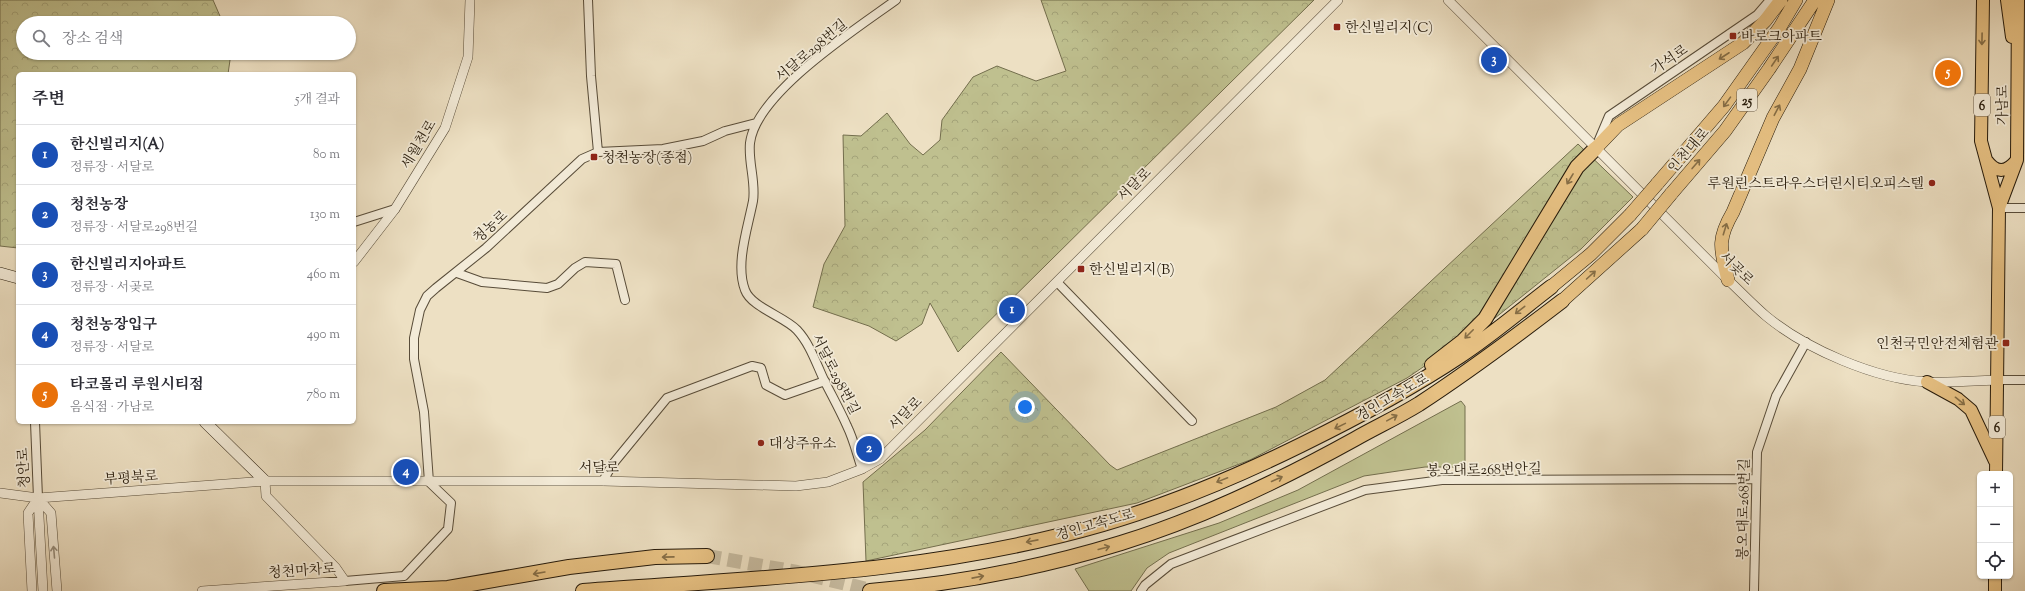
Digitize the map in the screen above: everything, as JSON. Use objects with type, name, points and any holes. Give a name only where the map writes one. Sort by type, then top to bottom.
[{"type":"highway","points":[[1407,390],[1434,363],[1463,341],[1485,319],[1577,167],[1618,125],[1743,43],[1765,21],[1781,0]]},
{"type":"highway","name":"인천대로","points":[[1551,287],[1591,254],[1630,215],[1724,106],[1780,27],[1796,0]]},
{"type":"highway","name":"인천대로","points":[[1562,301],[1642,229],[1670,194],[1725,131],[1815,0]]},
{"type":"highway","points":[[1728,280],[1720,246],[1725,224],[1733,212],[1773,118],[1800,69],[1828,0]]},
{"type":"highway","name":"경인고속도로","points":[[583,591],[809,576],[954,556],[1040,539],[1103,524],[1168,502],[1255,467],[1348,422],[1407,390],[1462,355],[1551,287]]},
{"type":"highway","name":"경인고속도로","points":[[870,591],[971,578],[1041,564],[1122,543],[1203,512],[1302,468],[1416,405],[1476,366],[1562,301]]},
{"type":"highway","points":[[384,591],[448,588],[569,567],[655,557],[707,556]]},
{"type":"main road","name":"가남로","points":[[1983,0],[1981,141],[1999,208],[1997,380]]},
{"type":"main road","points":[[2007,0],[2017,76]]},
{"type":"main road","name":"가남로","points":[[1999,208],[2017,160],[2017,76],[2022,32],[2018,0]]},
{"type":"main road","points":[[1987,161],[1992,168],[1999,171],[2010,168],[2017,160]]},
{"type":"main road","points":[[0,273],[16,277]]},
{"type":"main road","name":"6","points":[[1996,469],[1997,380]]},
{"type":"main road","points":[[1927,382],[1958,399],[1971,410],[1996,469]]},
{"type":"main road","points":[[207,424],[265,481]]},
{"type":"main road","points":[[1995,579],[1995,591]]},
{"type":"street","name":"세월천로","points":[[356,259],[395,209],[446,128],[468,57],[470,0]]},
{"type":"street","name":"서달로298번길","points":[[862,469],[848,427],[808,345],[797,329],[756,302],[745,292],[742,277],[744,240],[753,199],[754,185],[750,144],[756,123],[792,80],[847,35],[896,0]]},
{"type":"street","name":"서달로","points":[[265,481],[603,481],[796,486],[828,482],[862,469],[880,459],[1338,0]]},
{"type":"street","name":"서곶로","points":[[1448,0],[1595,149],[1766,316],[1806,342],[1850,362],[1886,375],[1927,382],[1997,380]]},
{"type":"street","name":"가석로","points":[[1595,149],[1609,116],[1757,15],[1770,0]]},
{"type":"street","points":[[589,1],[590,76],[598,152],[663,149],[703,140],[725,131],[756,123]]},
{"type":"street","name":"청농로","points":[[429,482],[424,412],[414,359],[416,324],[420,310],[427,296],[457,273],[582,159],[598,152]]},
{"type":"street","points":[[1999,208],[2025,208]]},
{"type":"street","points":[[356,221],[395,209]]},
{"type":"street","points":[[457,273],[482,282],[547,288],[558,284],[575,268],[585,262],[616,264],[625,300]]},
{"type":"street","points":[[1056,282],[1192,421]]},
{"type":"street","name":"봉오대로268번길","points":[[1754,591],[1757,452],[1776,396],[1806,342]]},
{"type":"street","points":[[603,481],[612,465],[667,398],[752,366],[761,368],[766,385],[785,395],[825,381]]},
{"type":"street","points":[[1997,380],[2025,380]]},
{"type":"street","name":"청안로","points":[[35,424],[43,591]]},
{"type":"street","name":"봉오대로268번안길","points":[[1142,591],[1145,584],[1171,564],[1365,490],[1442,480],[1756,479]]},
{"type":"street","name":"부평북로","points":[[0,493],[38,498],[265,481]]},
{"type":"street","name":"청천마차로","points":[[202,591],[344,581],[336,568],[266,496],[265,481]]},
{"type":"street","points":[[344,581],[404,576],[448,529],[451,503],[429,482]]},
{"type":"street","points":[[32,591],[28,514],[38,498],[51,513],[57,591]]},
{"type":"green space","points":[[0,0],[213,0],[220,16],[16,16],[16,60],[230,60],[228,72],[16,72],[16,248],[0,246]]},
{"type":"green space","points":[[1041,0],[1314,0],[958,352],[930,303],[922,324],[896,341],[869,326],[813,307],[824,264],[845,226],[843,135],[861,136],[887,113],[910,144],[923,155],[940,140],[942,120],[973,77],[997,66],[1036,81],[1066,71]]},
{"type":"green space","points":[[1578,144],[1633,197],[1581,249],[1495,318],[1407,378],[1250,460],[1137,503],[866,561],[863,482],[925,430],[1001,352],[1110,465],[1117,470],[1276,407],[1325,380]]},
{"type":"green space","points":[[1461,401],[1465,406],[1465,467],[1425,467],[1364,476],[1169,553],[1147,568],[1131,591],[1089,591],[1075,569],[1219,523],[1298,490]]},
{"type":"tunnel","points":[[707,556],[797,572],[875,591]]},
{"type":"place","name":"한신빌리지(C)","points":[[1337,27]]},
{"type":"place","name":"바로크아파트","points":[[1733,36]]},
{"type":"place","name":"한신빌리지아파트","points":[[1494,60]]},
{"type":"place","name":"타코몰리 루원시티점","points":[[1948,73]]},
{"type":"place","name":"청천농장(종점)","points":[[594,157]]},
{"type":"place","name":"루원린스트라우스더린시티오피스텔","points":[[1932,183]]},
{"type":"place","name":"한신빌리지(B)","points":[[1081,269]]},
{"type":"place","name":"한신빌리지(A)","points":[[1012,310]]},
{"type":"place","name":"인천국민안전체험관","points":[[2006,343]]},
{"type":"place","name":"대상주유소","points":[[761,443]]},
{"type":"place","name":"청천농장","points":[[869,449]]},
{"type":"place","name":"청천농장입구","points":[[406,472]]}]
